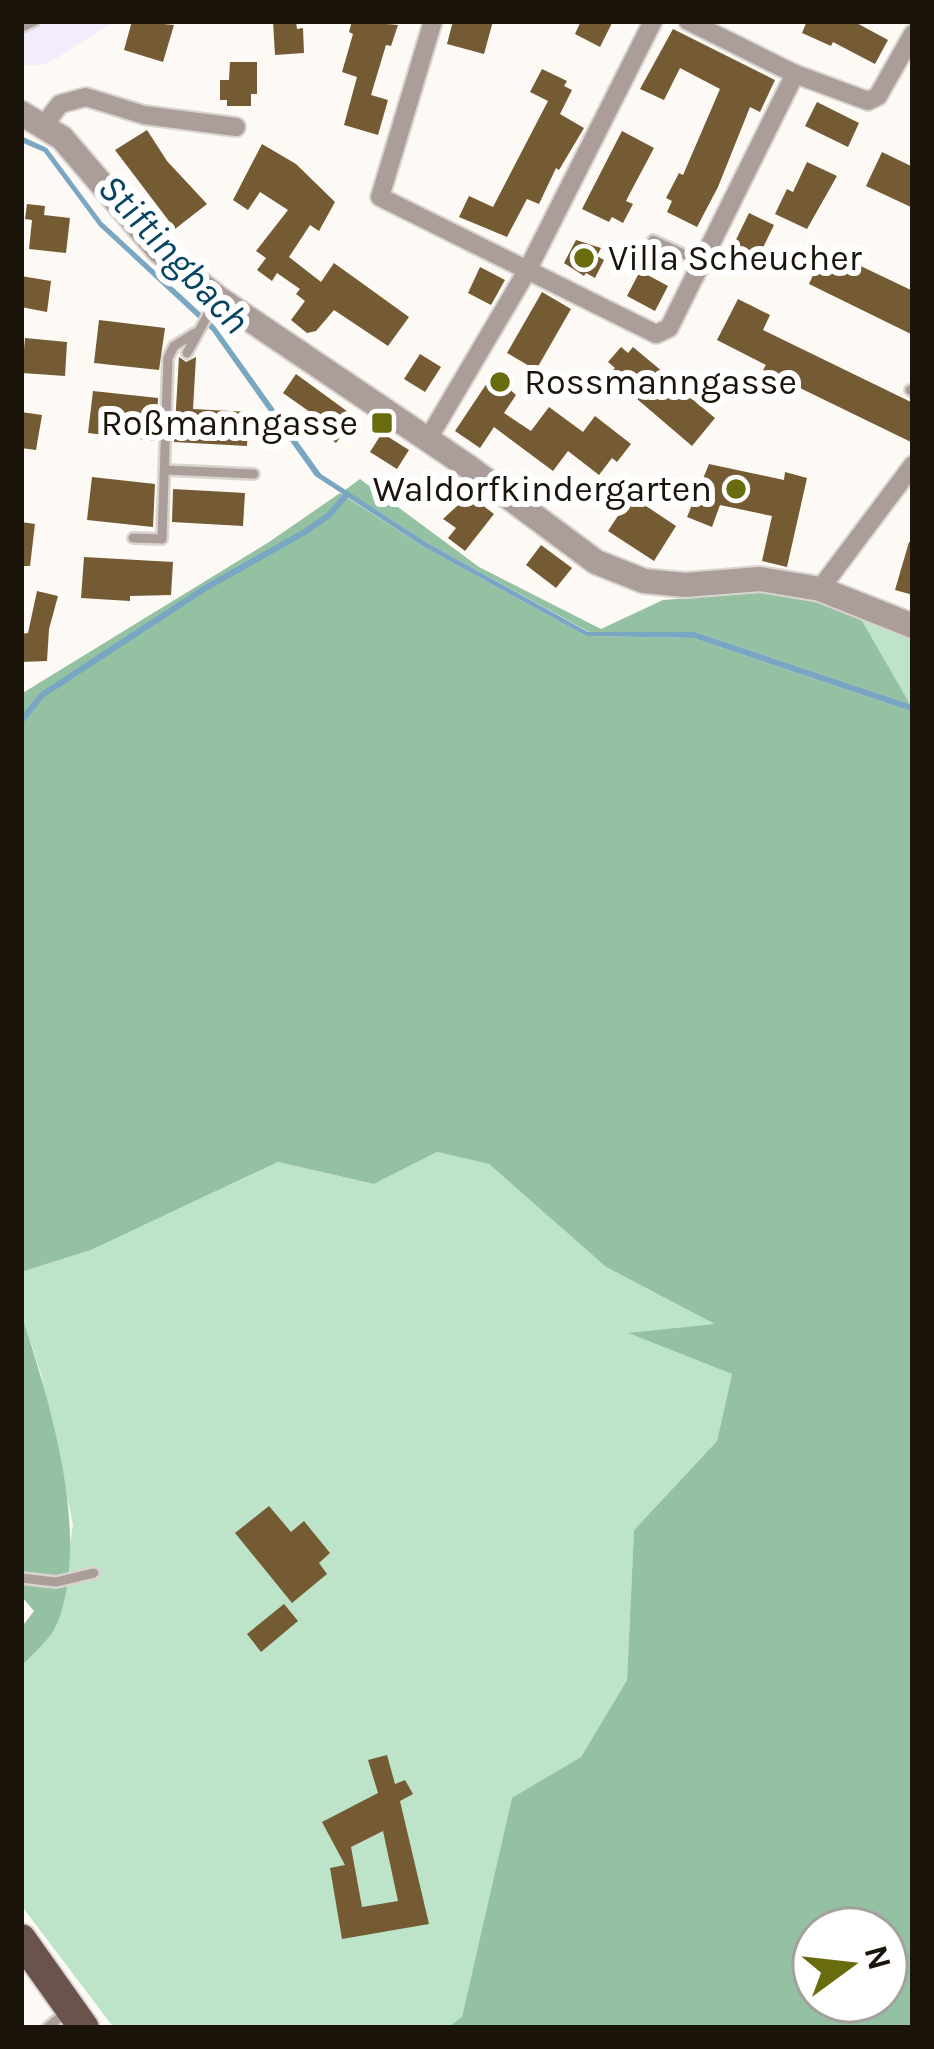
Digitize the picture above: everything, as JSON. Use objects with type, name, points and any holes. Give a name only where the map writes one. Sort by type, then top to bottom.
[{"type":"main road","points":[[21,1939],[67,2022]]},
{"type":"street","points":[[433,21],[380,197],[656,334],[669,328],[794,74]]},
{"type":"street","points":[[428,439],[526,272],[653,21]]},
{"type":"street","points":[[688,21],[794,74],[873,100],[913,34]]},
{"type":"street","points":[[236,127],[144,115],[86,98],[60,104],[32,119],[83,159],[159,251],[215,303],[428,439],[596,562],[644,581],[685,585],[760,579],[820,589],[913,626]]},
{"type":"street","points":[[820,589],[913,465]]},
{"type":"lane","points":[[21,28],[35,21]]},
{"type":"lane","points":[[653,240],[701,262]]},
{"type":"lane","points":[[187,353],[215,303]]},
{"type":"lane","points":[[133,538],[162,539],[168,358],[174,346],[195,333]]},
{"type":"lane","points":[[166,470],[254,473]]},
{"type":"lane","points":[[21,1578],[56,1582],[94,1573]]},
{"type":"shaded area","points":[[21,21],[115,21],[47,64],[21,66]]},
{"type":"green space","points":[[360,479],[479,567],[601,629],[663,600],[785,591],[857,612],[910,704],[695,632],[589,632],[426,542],[345,490]]},
{"type":"green space","points":[[340,493],[424,547],[586,636],[693,638],[913,712],[913,2028],[451,2025],[462,2017],[512,1798],[581,1757],[627,1680],[634,1530],[717,1441],[732,1374],[628,1333],[715,1324],[606,1267],[489,1164],[437,1152],[374,1184],[278,1162],[91,1250],[21,1272],[21,694],[269,542]]},
{"type":"green space","points":[[857,612],[913,638],[913,710],[910,704]]},
{"type":"green space","points":[[437,1152],[489,1164],[606,1267],[718,1325],[631,1334],[732,1374],[717,1441],[634,1530],[627,1680],[581,1757],[512,1799],[462,2018],[452,2028],[114,2028],[21,1905],[21,1667],[56,1627],[73,1525],[41,1374],[21,1313],[21,1272],[91,1250],[278,1162],[374,1184]]},
{"type":"green space","points":[[21,1313],[63,1468],[70,1550],[67,1589],[57,1624],[21,1667],[21,1628],[34,1611],[21,1596]]},
{"type":"water","name":"Stiftingbach","points":[[21,136],[47,148],[102,222],[215,326],[321,474],[426,542],[588,632],[695,632],[910,704],[913,712],[693,638],[586,636],[424,547],[315,476],[212,331],[99,226],[44,152],[21,142]]},
{"type":"building","points":[[132,21],[174,25],[163,62],[124,50]]},
{"type":"building","points":[[273,21],[296,21],[297,29],[303,28],[304,53],[275,55]]},
{"type":"building","points":[[352,21],[398,25],[391,46],[386,45],[371,95],[388,100],[378,135],[344,125],[357,77],[342,72]]},
{"type":"building","points":[[453,21],[493,21],[484,54],[447,44]]},
{"type":"building","points":[[581,21],[613,21],[600,47],[575,34]]},
{"type":"building","points":[[807,21],[853,21],[888,40],[875,64],[833,42],[831,46],[802,33]]},
{"type":"building","points":[[673,29],[775,80],[760,112],[750,107],[697,227],[667,212],[672,201],[666,198],[679,173],[683,175],[720,89],[680,68],[664,100],[640,89]]},
{"type":"building","points":[[230,62],[257,62],[257,94],[251,94],[251,106],[227,106],[227,100],[220,100],[220,80],[229,80]]},
{"type":"building","points":[[542,69],[567,81],[564,86],[572,90],[560,114],[584,128],[559,170],[556,168],[539,204],[527,199],[507,237],[459,217],[469,196],[493,207],[548,101],[530,92]]},
{"type":"building","points":[[817,102],[859,123],[848,147],[805,126]]},
{"type":"building","points":[[147,130],[167,161],[207,204],[175,229],[115,150]]},
{"type":"building","points":[[622,131],[654,148],[626,201],[633,204],[623,223],[582,209]]},
{"type":"building","points":[[262,144],[296,164],[335,202],[319,231],[310,225],[289,257],[321,282],[334,263],[409,317],[388,346],[334,310],[316,331],[307,333],[291,320],[305,301],[296,294],[300,289],[277,273],[272,281],[257,270],[266,258],[256,251],[288,210],[260,192],[248,210],[233,200]]},
{"type":"building","points":[[882,152],[913,167],[913,208],[866,186]]},
{"type":"building","points":[[807,162],[837,176],[807,229],[775,214],[787,189],[793,192]]},
{"type":"building","points":[[27,204],[45,206],[44,215],[70,218],[66,253],[29,249],[32,220],[25,219]]},
{"type":"building","points":[[749,213],[774,225],[755,264],[730,252]]},
{"type":"building","name":"Villa Scheucher","points":[[576,240],[601,248],[597,256],[604,260],[595,278],[564,263]]},
{"type":"building","points":[[825,249],[913,291],[913,335],[809,284]]},
{"type":"building","points":[[480,267],[505,280],[491,305],[468,293]]},
{"type":"building","points":[[640,271],[668,286],[655,311],[627,296]]},
{"type":"building","points":[[21,276],[51,281],[47,312],[21,307]]},
{"type":"building","points":[[542,292],[571,309],[536,370],[507,353]]},
{"type":"building","points":[[738,299],[770,315],[763,330],[913,403],[913,443],[763,370],[766,365],[717,340]]},
{"type":"building","points":[[99,320],[165,328],[159,370],[94,363]]},
{"type":"building","points":[[25,338],[67,342],[65,376],[22,373]]},
{"type":"building","points":[[621,347],[628,353],[633,347],[669,377],[673,373],[696,393],[692,399],[715,418],[692,446],[609,375],[615,368],[608,362]]},
{"type":"building","points":[[420,354],[441,367],[425,392],[404,379]]},
{"type":"building","points":[[179,357],[186,362],[196,357],[193,409],[249,412],[247,446],[174,442]]},
{"type":"building","points":[[296,374],[355,417],[336,443],[311,425],[317,417],[283,393]]},
{"type":"building","points":[[493,374],[516,395],[504,413],[531,431],[549,407],[583,432],[595,416],[631,444],[599,475],[568,451],[553,471],[494,427],[480,448],[455,431]]},
{"type":"building","points":[[93,391],[158,398],[156,441],[88,433]]},
{"type":"building","points":[[21,412],[42,415],[36,450],[21,448]]},
{"type":"building","points":[[382,433],[409,450],[397,469],[370,452]]},
{"type":"building","points":[[709,464],[784,480],[785,472],[807,478],[787,567],[762,561],[772,516],[720,505],[712,527],[687,517]]},
{"type":"building","points":[[92,477],[155,484],[153,527],[87,520]]},
{"type":"building","points":[[173,489],[245,493],[243,526],[172,522]]},
{"type":"building","points":[[469,495],[494,514],[465,551],[448,538],[456,528],[443,519]]},
{"type":"building","points":[[631,496],[676,526],[654,561],[608,531]]},
{"type":"building","points":[[21,522],[35,524],[30,566],[21,566]]},
{"type":"building","points":[[909,542],[913,543],[913,595],[895,590]]},
{"type":"building","points":[[541,545],[572,568],[556,588],[526,565]]},
{"type":"building","points":[[84,557],[173,562],[171,595],[130,596],[130,601],[81,598]]},
{"type":"building","points":[[37,591],[58,596],[47,661],[21,662],[21,634],[28,633]]},
{"type":"building","points":[[269,1506],[291,1532],[304,1521],[330,1553],[319,1563],[327,1574],[292,1603],[235,1533]]},
{"type":"building","points":[[284,1604],[298,1621],[261,1652],[247,1634]]},
{"type":"building","points":[[387,1755],[395,1784],[405,1780],[413,1794],[400,1801],[429,1924],[342,1939],[330,1868],[345,1865],[322,1822],[378,1793],[368,1760]],"holes":[[[383,1831],[398,1901],[362,1907],[351,1847]]]},
{"type":"waterway","points":[[21,721],[42,695],[207,587],[305,532],[347,494]]},
{"type":"place","name":"Villa Scheucher","points":[[584,258]]},
{"type":"place","name":"Rossmanngasse","points":[[500,382]]},
{"type":"place","name":"Roßmanngasse","points":[[382,423]]},
{"type":"place","name":"Waldorfkindergarten","points":[[736,489]]}]
